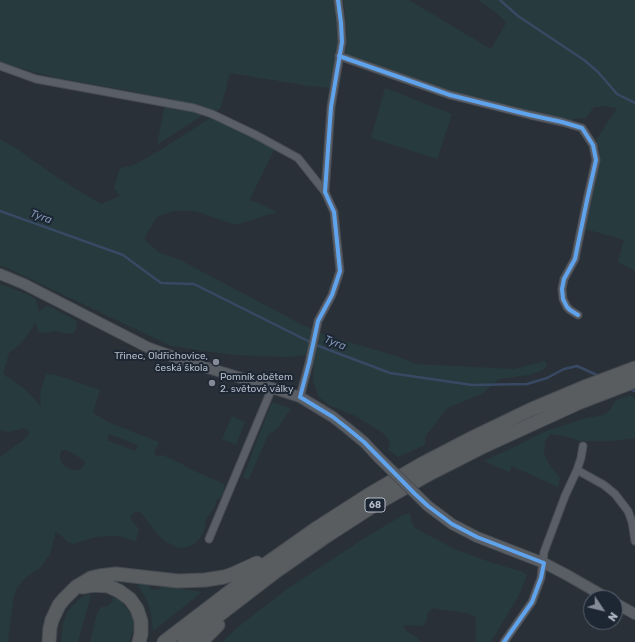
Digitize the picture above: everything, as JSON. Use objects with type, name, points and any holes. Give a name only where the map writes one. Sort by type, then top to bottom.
[{"type":"highway","name":"68","points":[[164,642],[266,564],[317,528],[370,494],[422,464],[530,410],[635,368]]},
{"type":"highway","name":"68","points":[[184,642],[275,572],[370,508],[429,474],[482,447],[535,422],[635,381]]},
{"type":"highway","points":[[49,642],[50,628],[55,612],[76,587],[91,578],[107,574],[124,574],[187,581],[224,577],[252,565],[291,539],[317,528]]},
{"type":"highway","points":[[201,642],[230,614],[256,594],[275,572]]},
{"type":"highway","points":[[70,593],[82,587],[101,585],[113,588],[125,594],[134,604],[139,615],[141,628],[139,642]]},
{"type":"street","points":[[325,192],[331,107],[342,42],[338,0]]},
{"type":"street","points":[[339,56],[450,95],[582,128],[593,145],[596,160],[577,250],[564,279],[562,289],[563,299],[567,307],[578,315]]},
{"type":"street","points":[[0,66],[36,79],[194,108],[212,114],[256,135],[298,158],[325,192],[334,212],[340,271],[332,295],[318,321],[300,397]]},
{"type":"street","points":[[0,274],[24,284],[149,348],[188,362],[300,397],[348,428],[428,506],[452,524],[477,537],[544,564],[592,590]]},
{"type":"street","points":[[210,539],[272,388]]},
{"type":"street","points":[[504,642],[532,602],[541,578],[544,564],[544,552],[577,470],[583,446]]},
{"type":"street","points":[[577,470],[604,485],[615,494],[628,511],[632,522],[635,541]]},
{"type":"street","points":[[623,607],[635,614]]},
{"type":"green space","points":[[0,0],[334,0],[338,35],[335,64],[330,88],[230,73],[221,107],[217,111],[136,92],[58,78],[34,72],[0,62]]},
{"type":"green space","points":[[343,0],[409,0],[491,49],[506,23],[499,15],[478,0],[635,0],[635,271],[618,262],[624,240],[585,229],[599,161],[600,152],[596,138],[617,108],[602,106],[594,107],[586,118],[573,119],[572,121],[454,96],[347,55],[345,51],[347,29]]},
{"type":"green space","points":[[385,88],[452,114],[437,159],[371,138]]},
{"type":"green space","points":[[165,105],[203,115],[157,145]]},
{"type":"green space","points":[[212,117],[275,148],[249,201],[257,202],[277,212],[236,225],[195,211],[173,211],[157,217],[144,239],[158,252],[182,261],[299,323],[325,335],[393,355],[416,364],[514,369],[545,361],[547,366],[541,371],[529,375],[499,379],[482,394],[447,408],[425,437],[425,445],[398,457],[387,449],[390,446],[389,440],[383,433],[356,416],[328,405],[319,397],[313,382],[314,358],[305,355],[289,357],[233,355],[171,346],[5,267],[0,266],[0,139],[16,148],[58,178],[101,204],[120,196],[114,188],[120,168],[134,165]]},
{"type":"green space","points":[[0,284],[36,299],[39,312],[46,306],[53,308],[77,321],[76,329],[73,334],[55,331],[45,333],[39,332],[35,323],[20,344],[9,353],[3,374],[26,390],[41,406],[40,393],[46,374],[56,375],[100,390],[93,413],[110,423],[159,442],[154,454],[157,456],[163,455],[224,484],[225,489],[221,497],[217,499],[215,506],[207,518],[205,528],[200,538],[193,545],[187,547],[178,548],[165,541],[158,535],[140,512],[132,514],[130,518],[139,529],[136,541],[118,536],[108,536],[96,537],[73,544],[68,542],[56,531],[50,554],[41,567],[25,578],[17,588],[14,596],[8,642],[0,642],[0,457],[26,438],[29,434],[28,430],[24,428],[9,432],[0,430]],"holes":[[[109,434],[138,445],[135,451],[107,440]],[[62,450],[67,450],[85,461],[80,470],[73,470],[63,465],[60,459]]]},
{"type":"green space","points":[[630,395],[635,398],[635,438],[611,441],[580,441],[550,434],[545,442],[544,454],[550,466],[560,478],[558,487],[512,466],[509,472],[484,461],[549,430],[587,418],[604,415],[610,410],[615,401]]},
{"type":"green space","points":[[272,402],[291,408],[278,428],[268,435],[249,479],[244,478],[243,477]]},
{"type":"green space","points":[[232,416],[245,422],[236,445],[222,439]]},
{"type":"green space","points":[[410,513],[411,521],[415,528],[424,533],[459,551],[523,572],[527,575],[519,595],[491,642],[476,642],[476,619],[474,616],[467,613],[432,608],[427,614],[427,620],[424,625],[403,626],[420,642],[222,642],[238,627],[287,589],[366,537],[403,515]]},
{"type":"green space","points":[[137,584],[149,584],[150,589],[159,590],[161,586],[202,592],[153,631],[148,602]]},
{"type":"green space","points":[[113,594],[120,600],[132,616],[134,625],[129,642],[90,642],[97,614],[101,607],[106,607],[112,602]]},
{"type":"green space","points":[[85,595],[91,595],[78,642],[61,642],[63,623],[67,613],[72,606]]},
{"type":"waterway","points":[[500,0],[518,16],[584,60],[598,72],[617,94],[635,103]]},
{"type":"waterway","name":"Tyra","points":[[0,211],[123,255],[161,283],[194,284],[316,345],[390,373],[472,385],[527,384],[547,378],[564,369],[577,366],[599,376]]},
{"type":"waterway","name":"Tyra","points":[[629,389],[635,391]]},
{"type":"cycle path","points":[[338,0],[342,42],[331,107],[325,192],[334,212],[340,271],[332,295],[318,321],[300,397],[333,417],[364,442],[415,494],[452,524],[477,537],[544,563],[541,578],[532,602],[504,642]]},
{"type":"cycle path","points":[[339,56],[450,95],[582,128],[593,145],[596,160],[575,259],[564,279],[562,289],[563,299],[567,307],[578,315]]},
{"type":"place","name":"Třinec, Oldřichovice, česká škola","points":[[216,362]]},
{"type":"place","name":"Pomník obětem 2. světové války","points":[[212,383]]}]
